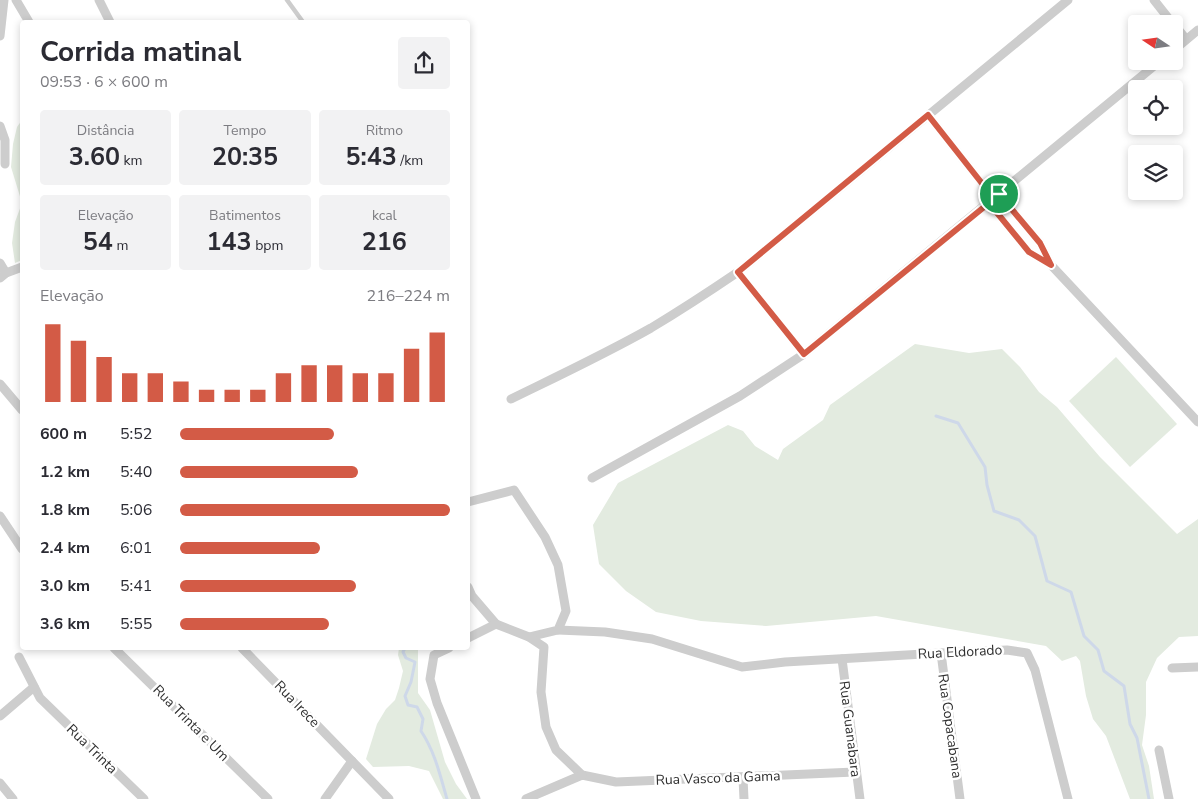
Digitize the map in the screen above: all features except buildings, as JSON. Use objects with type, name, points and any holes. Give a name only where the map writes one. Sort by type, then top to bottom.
[{"type":"street","points":[[0,36],[4,0]]},
{"type":"street","points":[[16,0],[28,20]]},
{"type":"street","points":[[99,0],[109,20]]},
{"type":"street","points":[[510,399],[597,357],[650,328],[693,303],[738,272],[1068,0]]},
{"type":"street","points":[[1154,0],[1166,15]]},
{"type":"street","points":[[1183,42],[1198,30]]},
{"type":"street","points":[[1183,36],[1186,40]]},
{"type":"street","points":[[592,478],[740,396],[804,354],[1149,70]]},
{"type":"street","points":[[928,115],[988,191],[989,203],[1029,252],[1051,265],[1198,422]]},
{"type":"street","points":[[0,126],[5,140],[5,164]]},
{"type":"street","points":[[988,191],[999,194],[1040,243],[1051,265]]},
{"type":"street","points":[[0,263],[3,276],[20,268]]},
{"type":"street","points":[[738,272],[804,354]]},
{"type":"street","points":[[0,384],[20,408]]},
{"type":"street","points":[[470,501],[514,490],[545,537],[558,565],[566,611],[558,630],[530,637]]},
{"type":"street","points":[[1,518],[20,546]]},
{"type":"street","points":[[470,591],[472,596],[496,624],[530,637],[544,647],[541,692],[546,727],[556,750],[582,775],[526,799]]},
{"type":"street","points":[[470,637],[496,624]]},
{"type":"street","name":"Rua Eldorado","points":[[558,630],[605,632],[652,639],[742,667],[785,662],[941,653],[1007,650],[1027,653],[1035,670],[1068,799]]},
{"type":"street","name":"Rua Trinta e Um","points":[[116,650],[268,799]]},
{"type":"street","name":"Rua Irece","points":[[245,650],[389,799]]},
{"type":"street","points":[[445,650],[434,655],[430,679],[437,703],[476,799]]},
{"type":"street","name":"Rua Copacabana","points":[[941,653],[960,799]]},
{"type":"street","name":"Rua Trinta","points":[[19,657],[40,698],[144,799]]},
{"type":"street","name":"Rua Guanabara","points":[[842,659],[855,772],[860,799]]},
{"type":"street","points":[[1172,668],[1198,667]]},
{"type":"street","points":[[0,716],[34,687]]},
{"type":"street","points":[[1159,750],[1169,799]]},
{"type":"street","points":[[325,799],[352,761]]},
{"type":"street","name":"Rua Vasco da Gama","points":[[582,775],[616,782],[855,772]]},
{"type":"street","points":[[743,778],[744,799]]},
{"type":"street","points":[[0,783],[13,799]]},
{"type":"lane","points":[[287,0],[302,20]]},
{"type":"shaded area","points":[[20,123],[20,196],[11,167],[17,127]]},
{"type":"shaded area","points":[[20,208],[20,261],[15,263],[12,243],[15,222]]},
{"type":"shaded area","points":[[915,344],[969,353],[1002,349],[1020,367],[1039,392],[1057,407],[1100,457],[1177,534],[1198,519],[1198,636],[1179,637],[1157,658],[1146,682],[1146,715],[1142,745],[1149,766],[1154,799],[1130,799],[1106,736],[1093,719],[1086,696],[1080,661],[1076,656],[1062,661],[1046,646],[876,616],[766,626],[701,621],[656,612],[626,591],[599,564],[593,525],[618,483],[728,425],[743,431],[755,446],[778,460],[783,449],[823,420],[830,405]]},
{"type":"shaded area","points":[[1116,357],[1177,424],[1130,467],[1069,401]]},
{"type":"shaded area","points":[[399,650],[418,650],[418,693],[430,710],[445,762],[456,784],[467,799],[443,799],[429,771],[409,766],[373,767],[366,759],[377,724],[386,709],[395,700],[399,688],[403,671],[398,655]]},
{"type":"waterway","points":[[936,416],[958,423],[985,467],[987,485],[994,511],[1019,520],[1035,536],[1047,581],[1071,592],[1084,636],[1098,650],[1104,671],[1124,686],[1130,724],[1137,738],[1149,799]]},
{"type":"waterway","points":[[404,650],[406,658],[415,662],[411,682],[405,696],[408,705],[417,707],[423,719],[421,731],[434,755],[447,799]]},
{"type":"route","points":[[928,115],[988,191],[999,194],[1040,243],[1051,265],[1029,252],[989,203],[804,354],[738,272],[928,115]]}]
